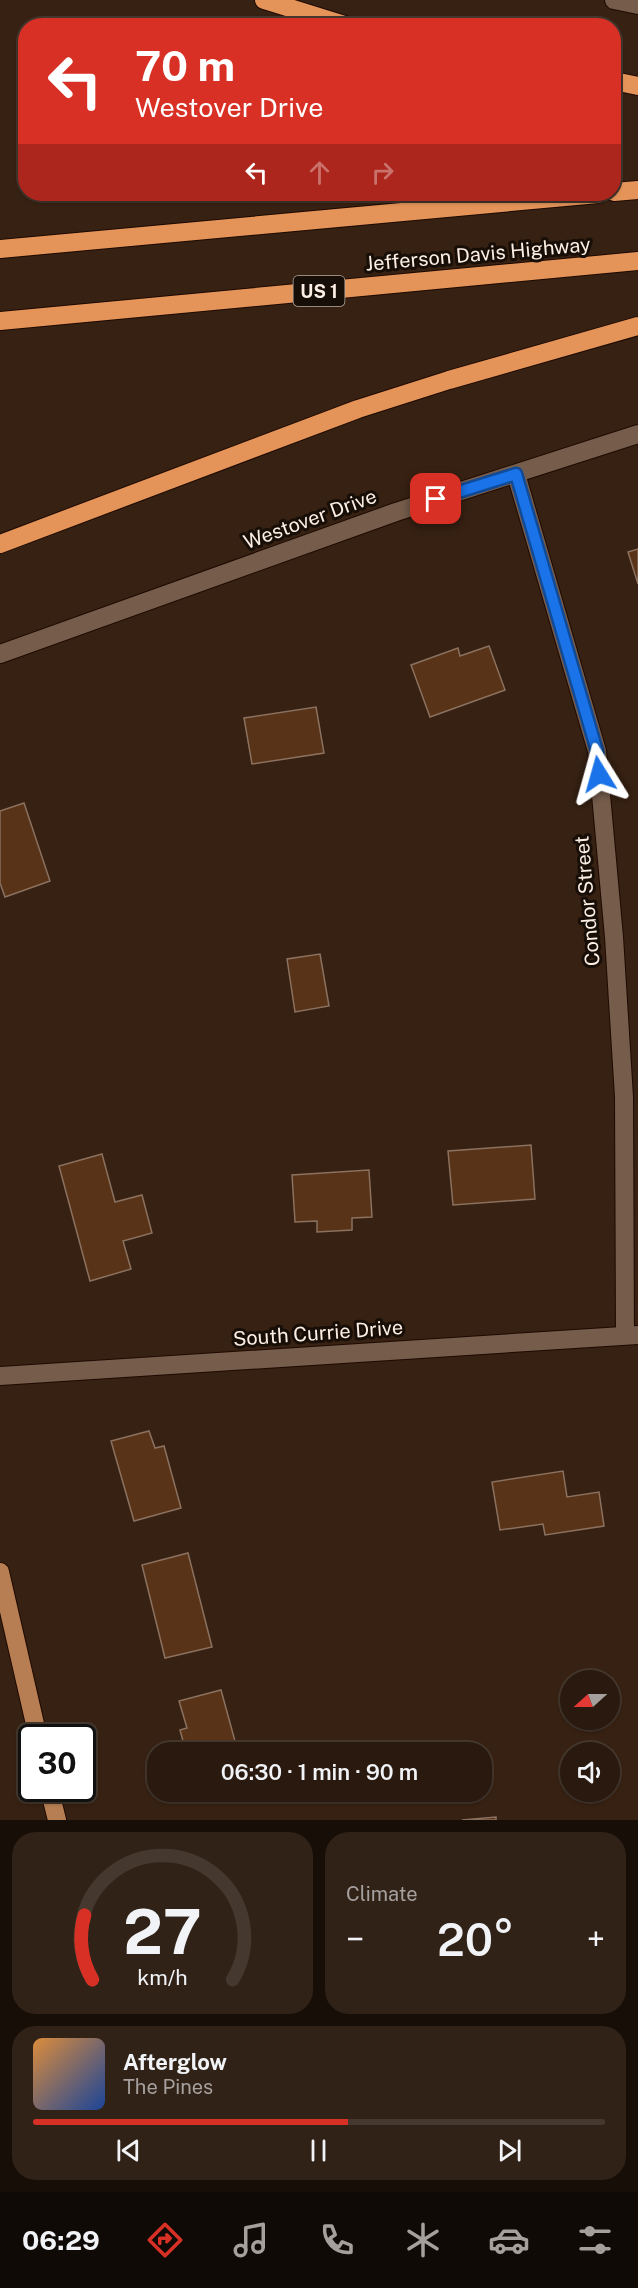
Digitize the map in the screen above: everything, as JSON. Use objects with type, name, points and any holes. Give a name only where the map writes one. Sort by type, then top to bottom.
[{"type":"highway","points":[[264,0],[322,18]]},
{"type":"highway","points":[[621,82],[638,86]]},
{"type":"highway","points":[[621,191],[638,190]]},
{"type":"highway","points":[[0,249],[522,201]]},
{"type":"highway","name":"Jefferson Davis Highway","points":[[0,321],[638,261]]},
{"type":"highway","points":[[0,544],[358,409],[448,380],[638,326]]},
{"type":"main road","points":[[0,1572],[3,1604],[35,1724]]},
{"type":"main road","points":[[52,1802],[57,1820]]},
{"type":"street","points":[[614,0],[638,5]]},
{"type":"street","name":"Westover Drive","points":[[0,654],[396,512],[638,434]]},
{"type":"street","name":"Condor Street","points":[[516,474],[597,751],[614,937],[624,1097],[632,1335]]},
{"type":"street","name":"South Currie Drive","points":[[0,1376],[632,1335]]},
{"type":"building","points":[[638,549],[638,584],[628,552]]},
{"type":"building","points":[[489,646],[505,690],[430,717],[411,665],[458,648],[460,656]]},
{"type":"building","points":[[316,707],[324,753],[252,764],[244,718]]},
{"type":"building","points":[[24,803],[50,881],[5,897],[0,883],[0,811]]},
{"type":"building","points":[[320,954],[329,1006],[295,1012],[287,959]]},
{"type":"building","points":[[531,1145],[535,1199],[453,1205],[448,1151]]},
{"type":"building","points":[[102,1154],[115,1202],[142,1195],[152,1233],[123,1241],[131,1269],[90,1281],[59,1166]]},
{"type":"building","points":[[369,1170],[372,1217],[352,1218],[352,1230],[317,1232],[317,1221],[295,1222],[292,1175]]},
{"type":"building","points":[[149,1431],[155,1448],[164,1446],[181,1508],[134,1521],[111,1441]]},
{"type":"building","points":[[563,1471],[567,1497],[599,1492],[604,1526],[545,1535],[543,1524],[500,1530],[492,1482]]},
{"type":"building","points":[[188,1553],[212,1647],[165,1658],[142,1565]]},
{"type":"building","points":[[221,1690],[235,1742],[183,1742],[180,1730],[187,1728],[179,1701]]},
{"type":"building","points":[[496,1817],[496,1820],[462,1820]]},
{"type":"route","points":[[436,499],[516,474],[597,751],[599,774]]}]
